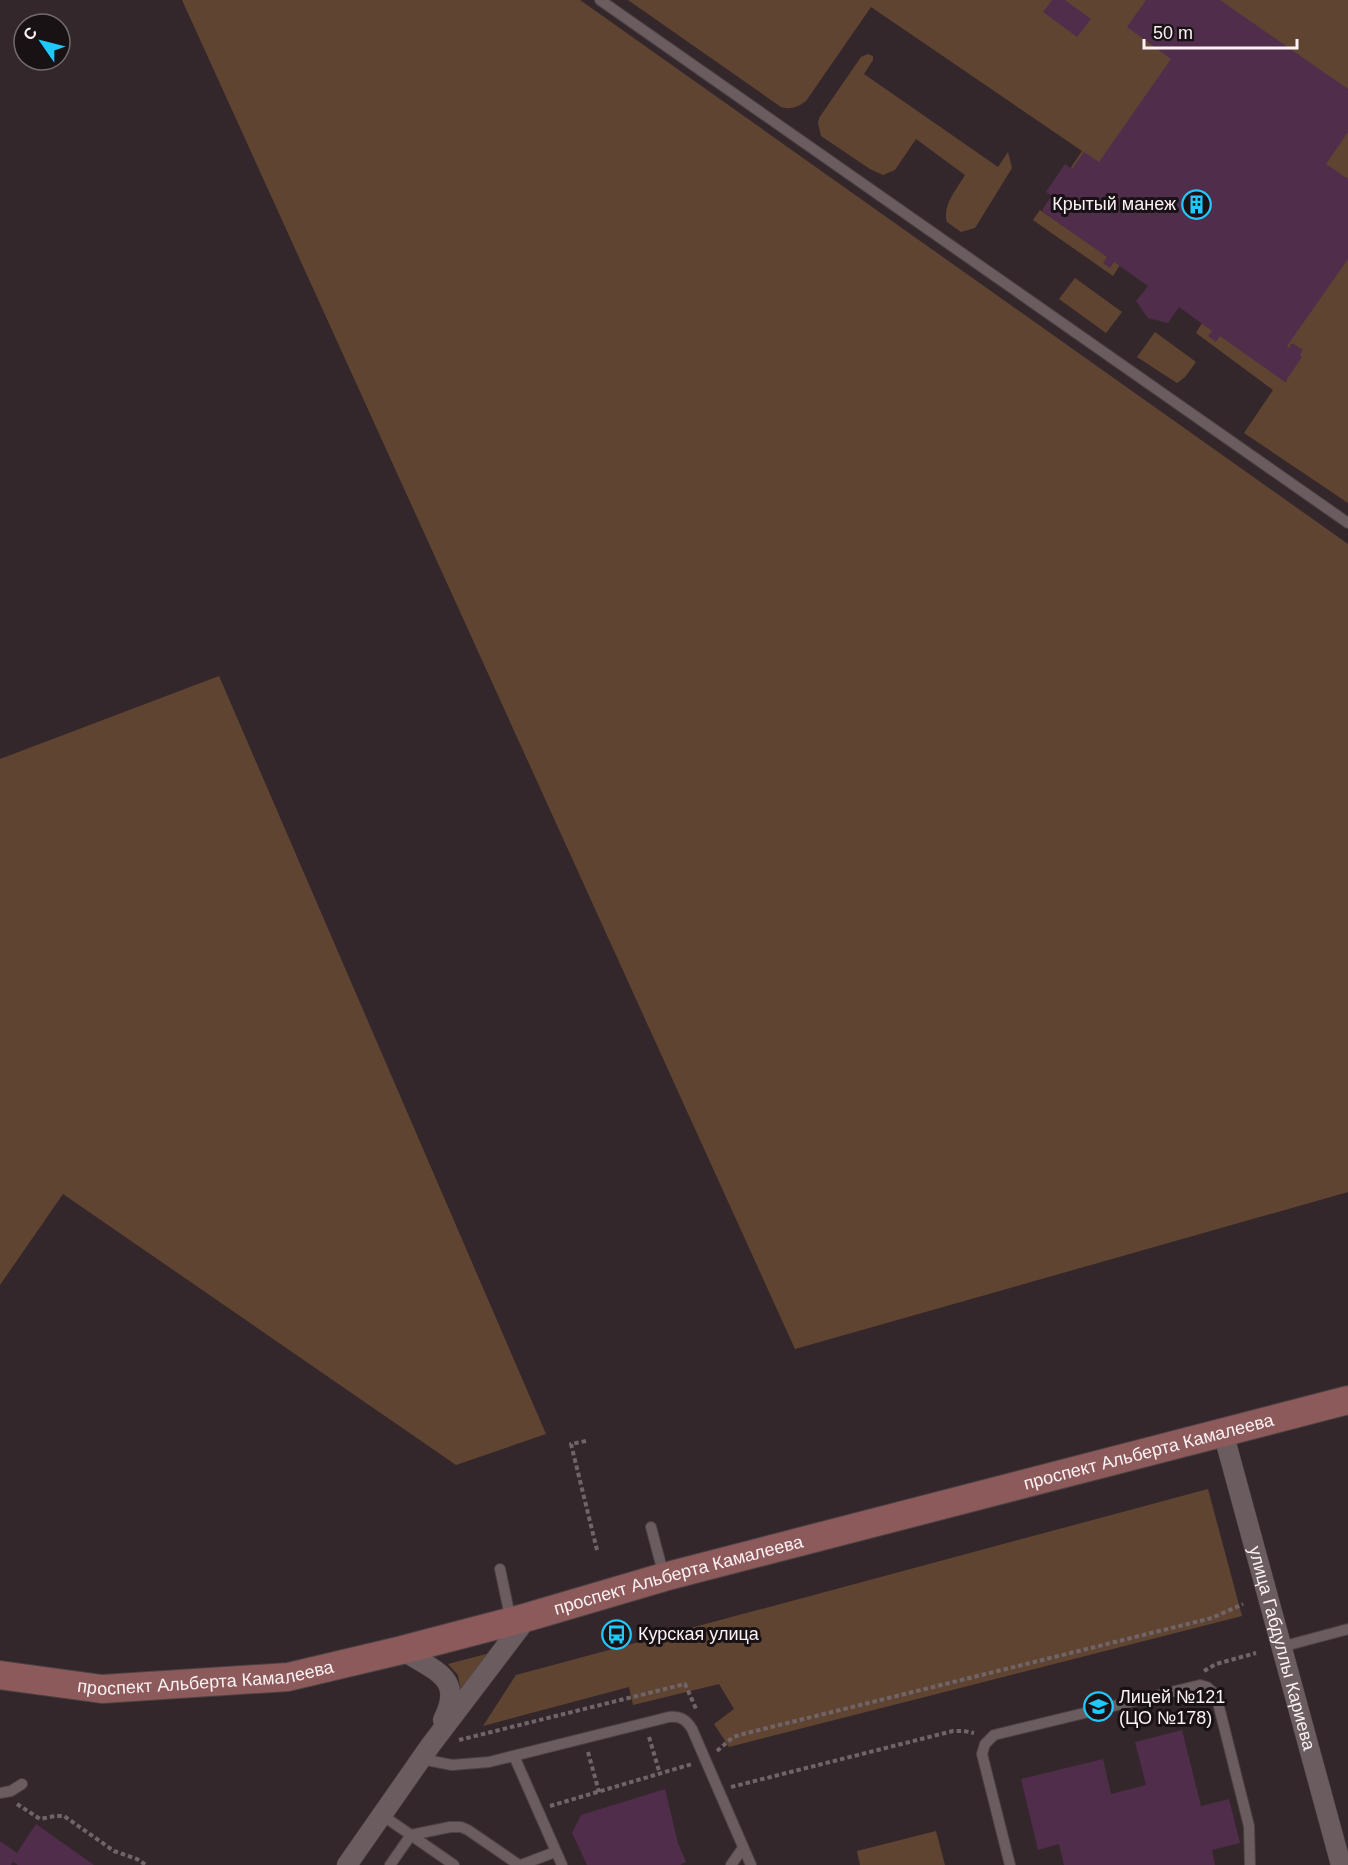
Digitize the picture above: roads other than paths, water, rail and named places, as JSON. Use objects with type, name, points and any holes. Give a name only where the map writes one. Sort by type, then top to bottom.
[{"type":"main road","name":"проспект Альберта Камалеева","points":[[0,1675],[102,1689],[288,1677],[402,1650],[520,1619],[664,1577],[1348,1400]]},
{"type":"street","name":"улица Габдуллы Кариева","points":[[1222,1432],[1341,1865]]},
{"type":"street","points":[[347,1865],[520,1619]]},
{"type":"street","points":[[402,1650],[447,1680],[451,1688],[452,1697],[448,1709],[425,1752]]},
{"type":"lane","points":[[600,0],[1348,523]]},
{"type":"lane","points":[[651,1527],[664,1577]]},
{"type":"lane","points":[[500,1569],[520,1619]]},
{"type":"lane","points":[[1281,1647],[1348,1629]]},
{"type":"lane","points":[[1010,1865],[982,1754],[988,1740],[994,1736],[1193,1685],[1207,1686],[1216,1695],[1249,1826],[1250,1865]]},
{"type":"lane","points":[[425,1752],[452,1765],[489,1762],[669,1717],[680,1717],[692,1729],[751,1865]]},
{"type":"lane","points":[[514,1756],[562,1865]]},
{"type":"lane","points":[[1,1793],[11,1791],[22,1784]]},
{"type":"lane","points":[[382,1815],[454,1865]]},
{"type":"lane","points":[[390,1865],[411,1835],[450,1827],[461,1827],[520,1865],[555,1852]]},
{"type":"lane","points":[[731,1865],[743,1848]]},
{"type":"place","name":"Крытый манеж","points":[[1197,204]]},
{"type":"place","name":"Курская улица","points":[[617,1634]]},
{"type":"place","name":"Лицей №121 (ЦО №178)","points":[[1098,1707]]}]
